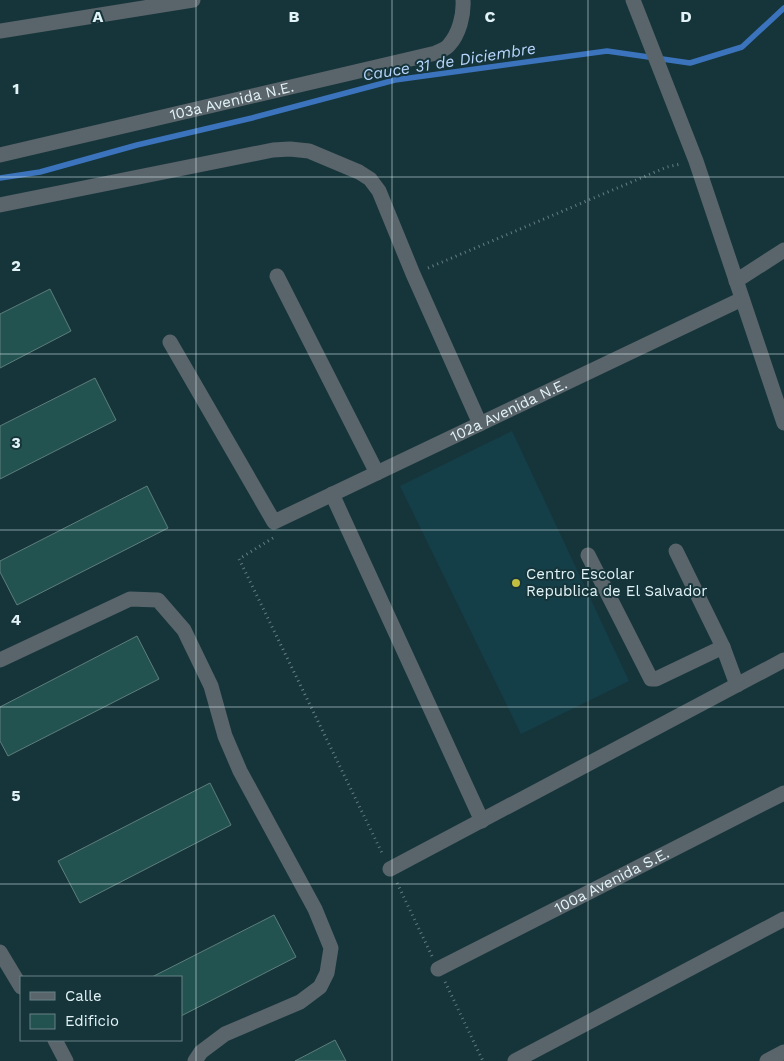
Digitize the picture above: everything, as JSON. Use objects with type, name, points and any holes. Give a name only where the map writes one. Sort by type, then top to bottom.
[{"type":"street","points":[[0,31],[193,0]]},
{"type":"street","name":"103a Avenida N.E.","points":[[0,155],[436,53],[448,46],[455,36],[461,22],[463,0]]},
{"type":"street","points":[[633,0],[696,161],[782,412]]},
{"type":"street","points":[[0,205],[273,150],[309,151],[359,172],[379,190],[413,274],[480,424]]},
{"type":"street","points":[[736,281],[784,250]]},
{"type":"street","points":[[277,276],[377,473]]},
{"type":"street","name":"102a Avenida N.E.","points":[[274,522],[742,299]]},
{"type":"street","points":[[170,342],[274,522]]},
{"type":"street","points":[[332,494],[482,821]]},
{"type":"street","points":[[676,551],[723,647],[737,685]]},
{"type":"street","points":[[588,555],[651,679],[656,679],[723,647]]},
{"type":"street","points":[[0,660],[130,599],[158,600],[184,630],[211,686],[226,736],[240,771],[315,909],[331,948],[327,973],[320,987],[300,1002],[225,1034],[201,1052],[195,1061]]},
{"type":"street","points":[[390,869],[784,660]]},
{"type":"street","name":"100a Avenida S.E.","points":[[438,969],[784,793]]},
{"type":"street","points":[[515,1061],[784,919]]},
{"type":"street","points":[[0,952],[20,985]]},
{"type":"street","points":[[56,1041],[66,1061]]},
{"type":"street","points":[[767,1061],[784,1052]]},
{"type":"path","points":[[413,274],[667,167],[696,161]]},
{"type":"path","points":[[274,522],[279,534],[239,559],[483,1061]]},
{"type":"shaded area","name":"Centro Escolar Republica de El Salvador","points":[[512,431],[629,681],[521,734],[400,486]]},
{"type":"building","points":[[50,289],[71,331],[0,368],[0,314]]},
{"type":"building","points":[[95,378],[116,420],[0,479],[0,426]]},
{"type":"building","points":[[147,486],[168,528],[17,605],[0,572],[0,561]]},
{"type":"building","points":[[137,636],[159,679],[8,756],[0,741],[0,707]]},
{"type":"building","points":[[210,783],[231,825],[80,903],[58,861]]},
{"type":"building","points":[[274,915],[296,957],[182,1015],[182,976],[154,976]]},
{"type":"building","points":[[335,1040],[346,1061],[295,1061]]},
{"type":"waterway","name":"Cauce 31 de Diciembre","points":[[0,178],[40,172],[137,145],[252,118],[395,80],[607,51],[690,63],[742,47],[784,8]]},
{"type":"place","name":"Centro Escolar Republica de El Salvador","points":[[516,583]]}]
